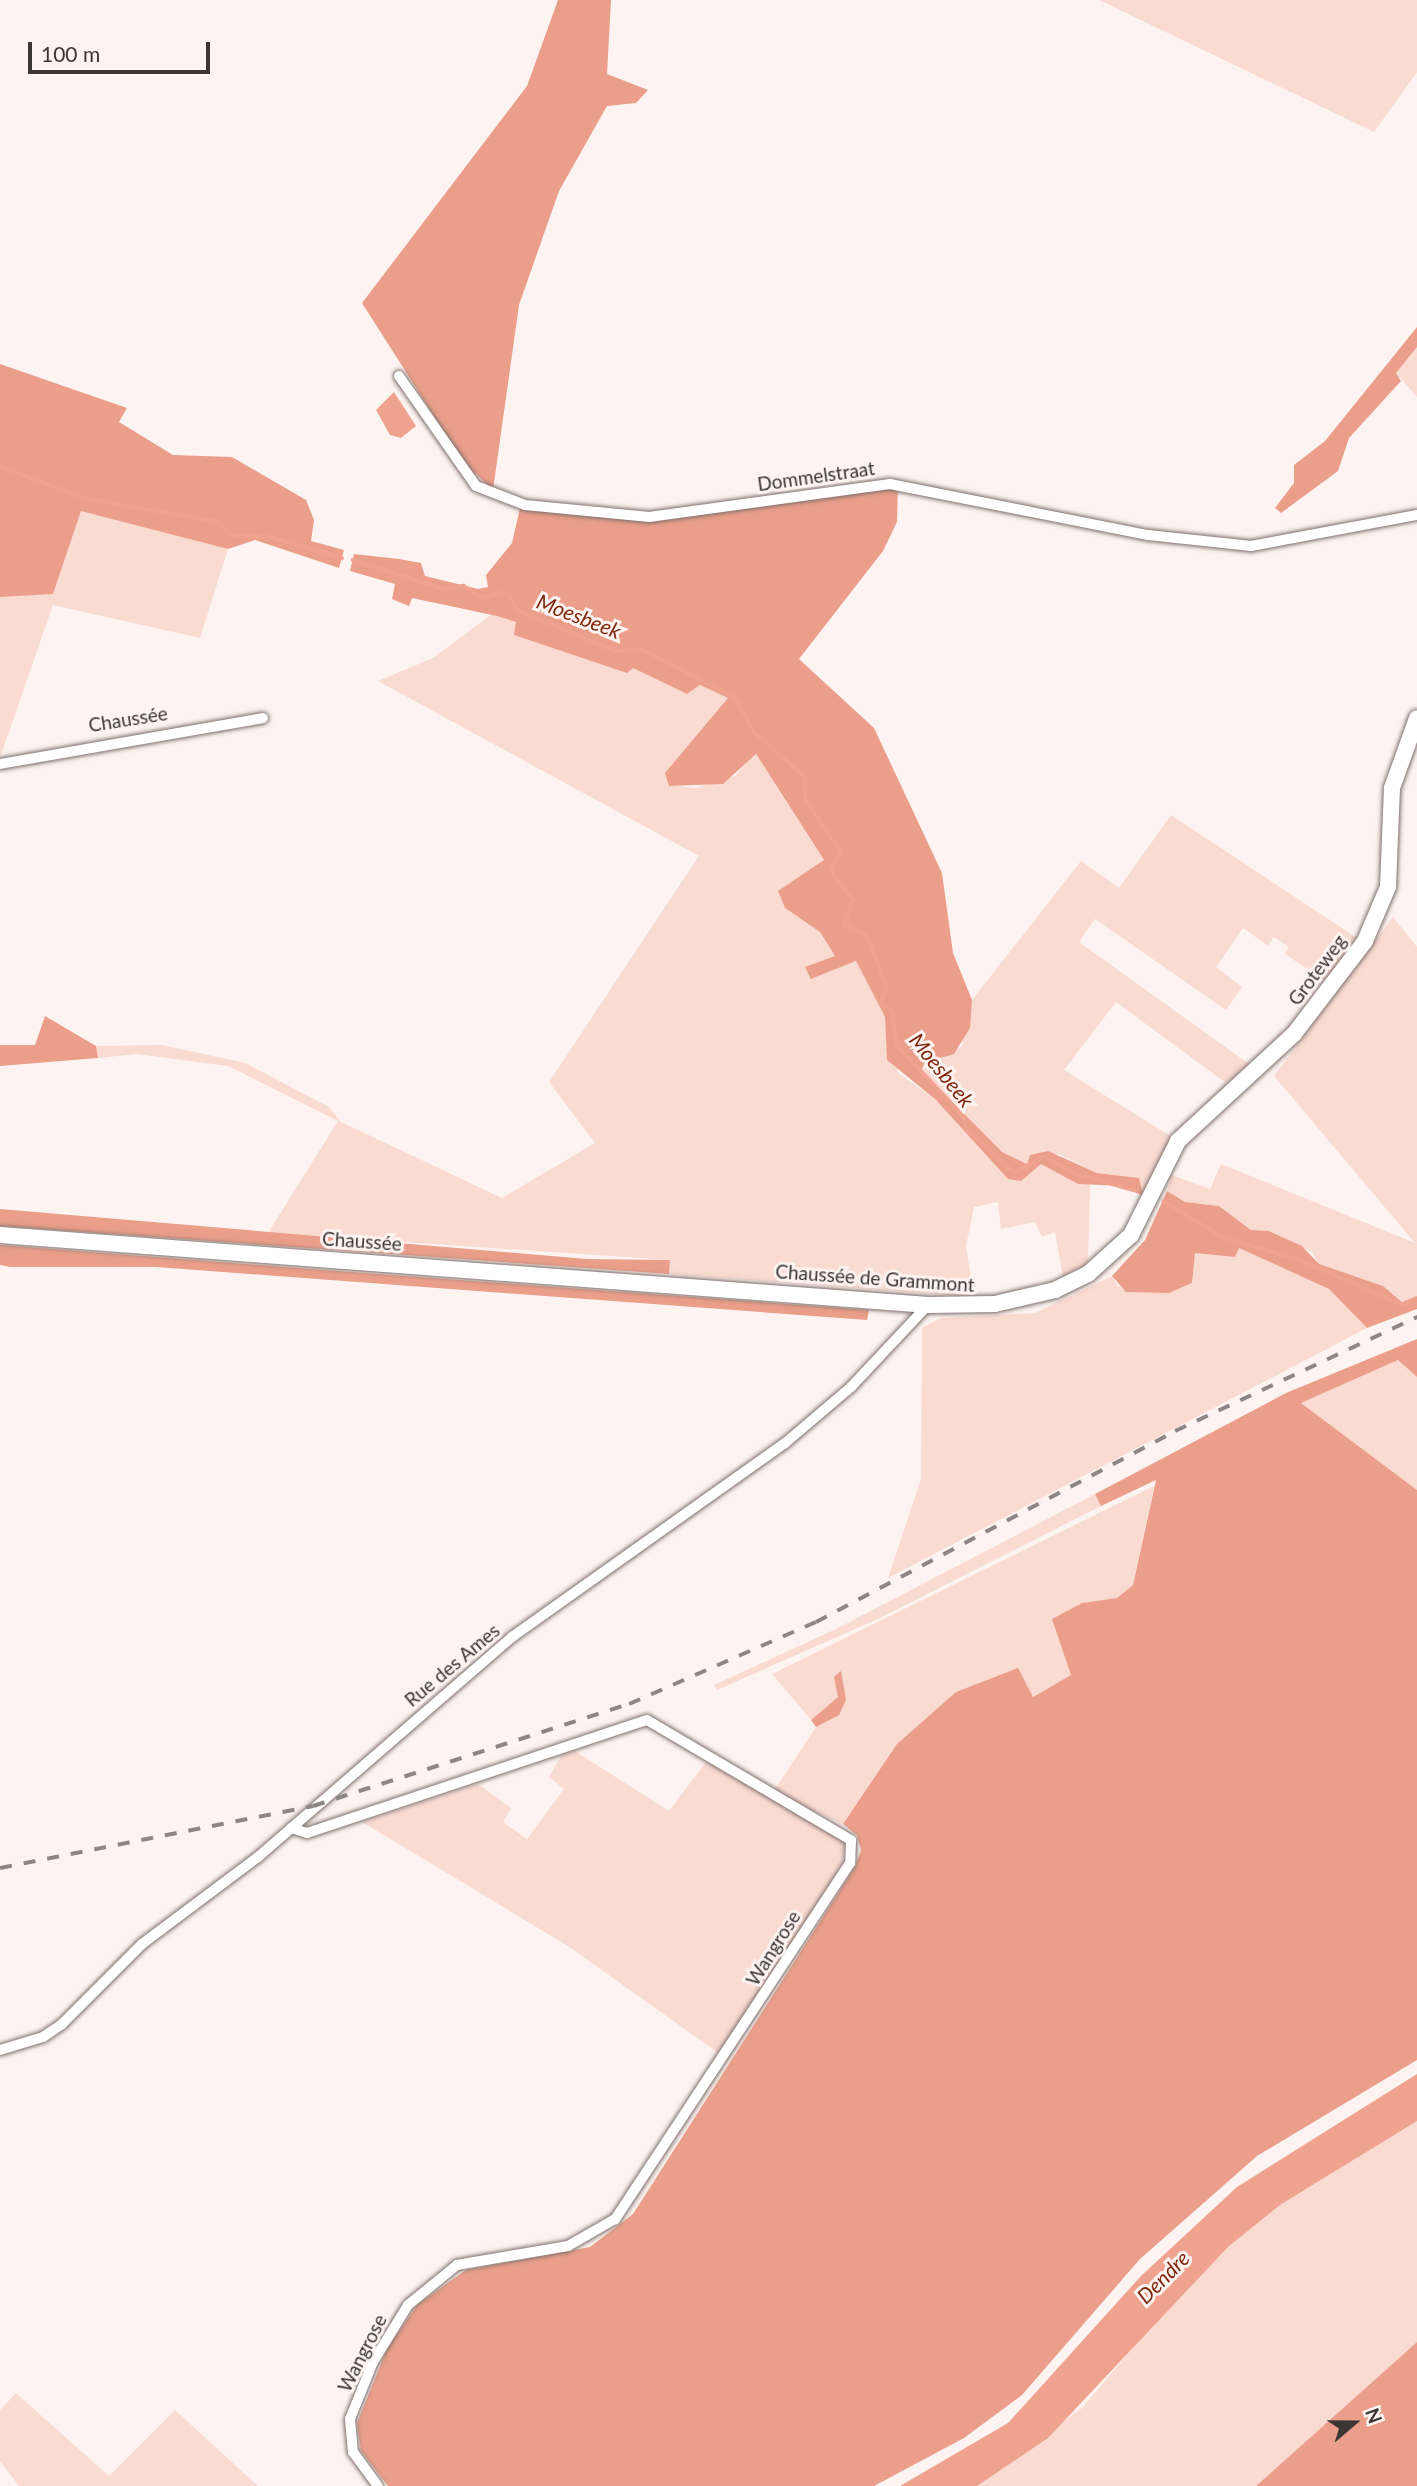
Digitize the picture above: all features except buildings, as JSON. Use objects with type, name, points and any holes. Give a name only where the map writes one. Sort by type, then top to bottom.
[{"type":"main road","name":"Groteweg","points":[[1153,1197],[1178,1141],[1294,1034],[1370,933],[1388,887],[1395,772],[1417,718]]},
{"type":"main road","name":"Chaussée de Grammont","points":[[720,1288],[928,1305],[995,1304],[1073,1282],[1131,1235],[1153,1197]]},
{"type":"main road","name":"Chaussée","points":[[0,1235],[720,1288]]},
{"type":"street","name":"Dommelstraat","points":[[399,376],[476,486],[525,505],[649,517],[890,484],[1148,535],[1251,546],[1417,516]]},
{"type":"street","name":"Chaussée","points":[[0,764],[263,718]]},
{"type":"street","name":"Rue des Ames","points":[[0,2050],[43,2037],[62,2024],[142,1944],[290,1828],[512,1637],[784,1444],[851,1387],[928,1305]]},
{"type":"street","name":"Wangrose","points":[[290,1828],[307,1833],[647,1720],[850,1840],[850,1863],[615,2219],[568,2246],[457,2266],[408,2305],[373,2362],[350,2419],[353,2452],[378,2486]]},
{"type":"shaded area","points":[[558,0],[611,0],[607,74],[648,90],[636,103],[607,106],[559,191],[519,305],[493,490],[464,463],[362,303],[527,86]]},
{"type":"shaded area","points":[[1099,0],[1417,0],[1417,72],[1374,132]]},
{"type":"shaded area","points":[[1417,327],[1417,347],[1396,373],[1401,381],[1349,438],[1338,471],[1281,513],[1275,508],[1294,483],[1294,465],[1325,441]]},
{"type":"shaded area","points":[[1417,347],[1417,397],[1396,373]]},
{"type":"shaded area","points":[[0,364],[127,408],[119,422],[173,455],[232,457],[306,500],[314,520],[311,541],[344,550],[339,568],[255,540],[228,549],[81,511],[53,594],[0,597]]},
{"type":"shaded area","points":[[898,487],[897,522],[883,551],[799,659],[874,728],[942,873],[953,953],[972,1000],[970,1028],[954,1054],[926,1062],[921,1070],[1002,1152],[1027,1164],[1030,1155],[1048,1151],[1097,1173],[1139,1178],[1143,1196],[1125,1186],[1078,1184],[1041,1164],[1021,1181],[1008,1179],[935,1099],[887,1060],[885,1017],[856,961],[811,979],[805,967],[835,956],[820,932],[785,908],[778,891],[824,860],[756,754],[723,784],[669,786],[665,773],[728,698],[700,685],[687,694],[633,668],[627,673],[514,635],[516,622],[497,616],[412,598],[409,606],[392,599],[395,584],[350,571],[354,554],[399,559],[421,563],[425,576],[478,589],[488,587],[486,575],[512,543],[520,508],[613,517]]},
{"type":"shaded area","points":[[81,510],[228,549],[200,638],[53,605],[0,758],[0,597],[53,593]]},
{"type":"shaded area","points":[[492,614],[517,622],[515,635],[633,668],[687,694],[700,685],[729,698],[666,773],[669,785],[696,788],[735,776],[755,753],[824,860],[785,908],[820,932],[835,956],[812,979],[856,961],[885,1017],[898,1073],[935,1099],[1008,1179],[1021,1180],[1041,1164],[1090,1185],[1088,1263],[1063,1277],[1055,1232],[1042,1237],[1035,1222],[1001,1229],[998,1202],[974,1207],[966,1246],[974,1297],[669,1274],[670,1260],[268,1233],[338,1121],[228,1066],[137,1054],[98,1058],[96,1046],[162,1045],[245,1063],[329,1107],[341,1122],[502,1198],[595,1143],[549,1082],[699,856],[378,681],[433,658]]},
{"type":"shaded area","points":[[1171,815],[1357,938],[1325,981],[1285,954],[1289,947],[1274,937],[1268,946],[1243,928],[1216,967],[1242,987],[1226,1010],[1095,919],[1079,942],[1249,1064],[1226,1083],[1116,1002],[1064,1070],[1172,1137],[1143,1196],[1121,1176],[1097,1173],[1059,1154],[1031,1155],[1027,1164],[1002,1152],[921,1070],[962,1046],[972,1000],[1081,861],[1119,888]]},
{"type":"shaded area","points":[[1393,917],[1417,947],[1417,1296],[1403,1302],[1383,1286],[1318,1264],[1312,1252],[1270,1231],[1251,1230],[1219,1206],[1185,1202],[1167,1191],[1172,1175],[1210,1189],[1221,1164],[1415,1243],[1274,1076]]},
{"type":"shaded area","points":[[45,1016],[96,1046],[98,1058],[0,1066],[0,1045],[35,1045]]},
{"type":"shaded area","points":[[1167,1191],[1185,1202],[1219,1206],[1251,1230],[1269,1231],[1302,1246],[1319,1264],[1383,1286],[1402,1302],[1417,1296],[1417,1309],[1367,1328],[1329,1289],[1239,1248],[1235,1257],[1195,1253],[1192,1283],[1169,1293],[1126,1292],[1112,1276],[1145,1240]]},
{"type":"shaded area","points":[[0,1209],[587,1259],[670,1260],[669,1274],[0,1226]]},
{"type":"shaded area","points":[[0,1245],[869,1310],[867,1320],[156,1267],[10,1267],[0,1265]]},
{"type":"shaded area","points":[[1239,1248],[1329,1289],[1367,1328],[888,1578],[921,1479],[922,1328],[941,1318],[1035,1313],[1112,1276],[1118,1287],[1182,1288],[1192,1283],[1195,1252],[1222,1256]]},
{"type":"shaded area","points":[[1417,1339],[1417,1377],[1398,1360],[1301,1403],[1417,1490],[1417,2060],[1257,2156],[1140,2259],[1022,2395],[964,2438],[874,2486],[388,2486],[361,2451],[357,2423],[387,2349],[417,2305],[466,2270],[590,2247],[633,2214],[855,1867],[861,1850],[857,1835],[843,1824],[897,1744],[956,1692],[1018,1668],[1033,1697],[1071,1675],[1052,1619],[1082,1603],[1117,1598],[1133,1585],[1156,1480],[1101,1506],[1095,1494],[1286,1393]]},
{"type":"shaded area","points":[[1398,1360],[1417,1377],[1417,1490],[1301,1403]]},
{"type":"shaded area","points":[[1154,1486],[1133,1585],[1117,1598],[1082,1603],[1072,1675],[1032,1697],[897,1745],[843,1824],[773,1792],[816,1727],[846,1700],[837,1683],[838,1697],[811,1720],[772,1674]]},
{"type":"shaded area","points":[[1095,1494],[1101,1506],[880,1618],[717,1690],[714,1685],[836,1629]]},
{"type":"shaded area","points":[[841,1671],[846,1700],[839,1715],[816,1727],[811,1720],[838,1697],[834,1677]]},
{"type":"shaded area","points":[[575,1751],[669,1811],[706,1762],[845,1839],[842,1864],[724,2057],[568,1946],[362,1822],[478,1784],[511,1808],[503,1822],[527,1839],[564,1789],[549,1777],[561,1756]]},
{"type":"shaded area","points":[[1417,2121],[1417,2342],[1256,2486],[977,2486],[1083,2407],[1166,2308],[1228,2247],[1280,2205]]},
{"type":"shaded area","points":[[1417,2342],[1417,2486],[1256,2486]]},
{"type":"shaded area","points":[[16,2393],[109,2476],[175,2410],[258,2486],[19,2486],[0,2461],[0,2410]]},
{"type":"water","points":[[394,392],[416,426],[401,438],[390,435],[376,410]]},
{"type":"water","name":"Dendre","points":[[1417,2074],[1417,2121],[1280,2205],[1228,2247],[1048,2438],[977,2486],[900,2486],[1008,2423],[1141,2276],[1237,2187]]},
{"type":"waterway","name":"Moesbeek","points":[[0,466],[83,498],[219,522],[232,535],[270,537],[342,558]]},
{"type":"waterway","points":[[353,560],[444,589],[464,586],[481,598],[504,592]]},
{"type":"waterway","name":"Moesbeek","points":[[509,594],[517,610],[615,651],[641,649],[735,697],[755,733],[805,777],[806,800],[841,852],[831,871],[853,899],[845,924],[865,934],[872,947],[887,988],[881,1003],[893,1012],[897,1045],[962,1115],[967,1129],[1015,1173],[1044,1156],[1077,1174],[1141,1192]]},
{"type":"waterway","name":"Moesbeek","points":[[1164,1201],[1222,1237],[1300,1260],[1403,1305],[1417,1301]]},
{"type":"railway","points":[[0,1868],[313,1806],[629,1704],[816,1622],[1175,1431],[1417,1317]]}]
